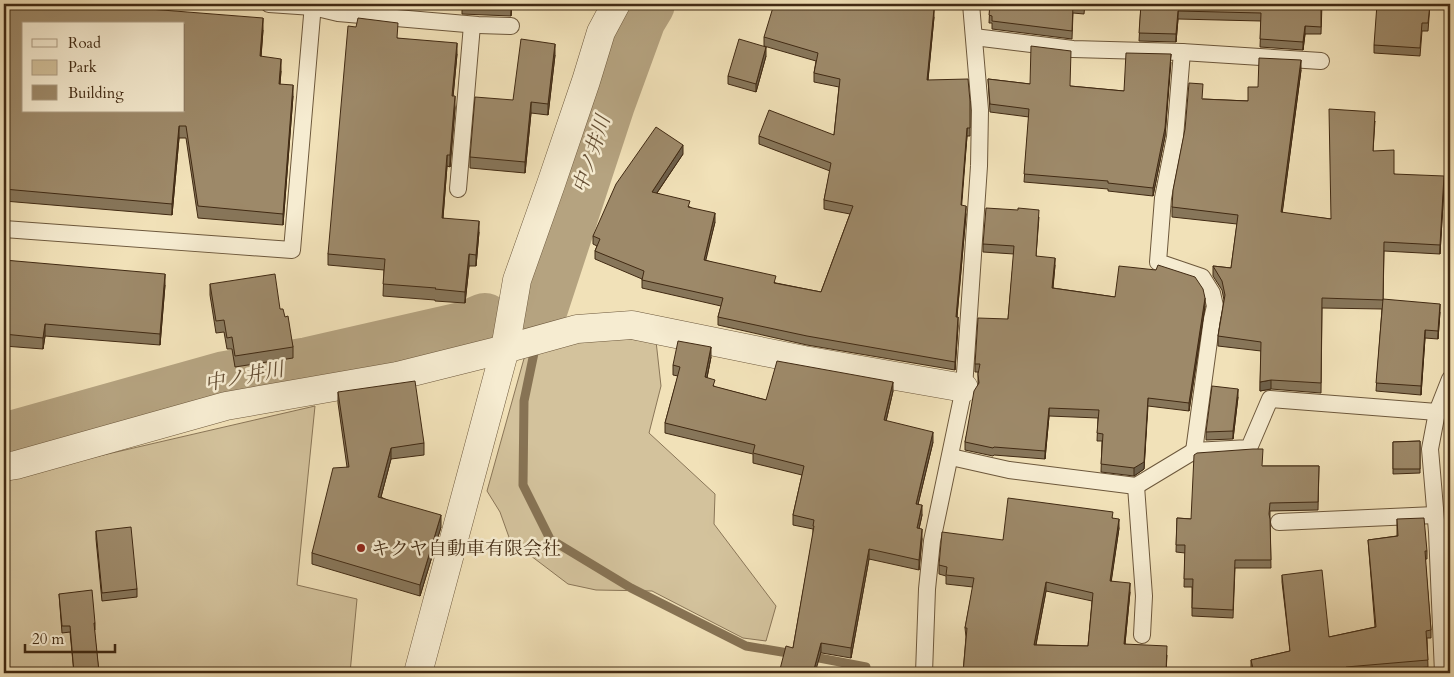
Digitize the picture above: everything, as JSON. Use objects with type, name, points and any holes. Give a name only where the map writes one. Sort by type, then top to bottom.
[{"type":"street","points":[[418,673],[505,349],[517,280],[561,156],[601,32],[616,4]]},
{"type":"street","points":[[4,467],[226,406],[396,376],[577,329],[632,324],[804,360],[964,388]]},
{"type":"lane","points":[[268,4],[313,6],[338,14],[472,25],[511,26]]},
{"type":"lane","points":[[924,673],[927,590],[932,541],[964,388],[979,166],[980,110],[971,4]]},
{"type":"lane","points":[[4,229],[292,250],[313,6]]},
{"type":"lane","points":[[458,189],[472,25]]},
{"type":"lane","points":[[974,37],[1073,49],[1182,52],[1321,61]]},
{"type":"lane","points":[[1182,52],[1175,137],[1163,198],[1158,262],[1202,277],[1212,294],[1215,306],[1194,451]]},
{"type":"lane","points":[[1444,673],[1430,449],[1437,412],[1450,379]]},
{"type":"lane","points":[[951,457],[1009,470],[1136,486],[1194,451],[1249,448],[1270,399],[1437,412]]},
{"type":"lane","points":[[1136,486],[1144,596],[1142,635]]},
{"type":"lane","points":[[1279,522],[1435,515]]},
{"type":"green space","points":[[594,337],[656,341],[661,386],[649,433],[715,494],[714,524],[776,606],[766,641],[743,638],[652,591],[596,590],[568,584],[510,540],[500,512],[487,491],[525,355]]},
{"type":"green space","points":[[315,406],[297,585],[357,599],[350,673],[4,673],[4,478]]},
{"type":"building","points":[[4,4],[86,4],[263,18],[260,56],[281,59],[279,84],[293,85],[283,214],[198,206],[186,126],[179,126],[172,204],[4,189]]},
{"type":"building","points":[[774,4],[910,4],[910,7],[934,9],[927,80],[968,79],[970,101],[970,128],[967,128],[961,205],[966,206],[956,317],[958,317],[955,362],[807,336],[718,317],[723,298],[642,280],[644,271],[595,251],[600,239],[593,236],[616,184],[656,127],[683,145],[652,192],[690,201],[688,207],[715,213],[704,260],[776,276],[774,283],[821,292],[853,206],[824,200],[831,163],[759,136],[769,110],[834,135],[840,79],[814,73],[818,53],[764,37]]},
{"type":"building","points":[[990,4],[1085,4],[1084,6],[1073,5],[1072,31],[992,21],[992,16],[989,15]]},
{"type":"building","points":[[1141,4],[1321,4],[1321,27],[1305,26],[1303,42],[1260,39],[1261,13],[1178,11],[1176,34],[1139,33]]},
{"type":"building","points":[[1377,4],[1430,4],[1428,23],[1422,23],[1420,48],[1374,45]]},
{"type":"building","points":[[358,18],[398,23],[397,38],[457,43],[452,96],[455,96],[450,155],[447,155],[442,218],[479,221],[476,255],[469,254],[465,292],[383,284],[385,259],[328,254],[348,26],[356,27]]},
{"type":"building","points":[[521,39],[555,44],[548,104],[531,102],[525,162],[470,157],[475,97],[513,100]]},
{"type":"building","points":[[739,39],[766,47],[756,84],[728,76]]},
{"type":"building","points":[[1031,46],[1071,51],[1070,86],[1124,91],[1126,53],[1171,54],[1165,128],[1153,188],[1108,183],[1108,181],[1024,174],[1029,109],[990,104],[988,79],[1030,84]]},
{"type":"building","points":[[1259,58],[1301,60],[1281,212],[1331,219],[1329,109],[1375,112],[1373,151],[1394,150],[1394,174],[1444,176],[1440,245],[1384,242],[1383,300],[1322,298],[1321,383],[1271,380],[1260,382],[1261,342],[1218,336],[1225,295],[1222,281],[1213,266],[1231,268],[1238,215],[1172,207],[1173,190],[1185,129],[1189,83],[1203,84],[1202,99],[1248,101],[1248,87],[1258,87]]},
{"type":"building","points":[[986,208],[1039,210],[1036,256],[1055,258],[1052,288],[1115,297],[1119,266],[1156,270],[1158,265],[1195,277],[1203,289],[1205,298],[1189,403],[1148,398],[1144,462],[1134,468],[1101,464],[1103,434],[1097,433],[1099,410],[1049,408],[1045,451],[993,448],[965,442],[974,391],[979,383],[980,364],[975,364],[978,318],[1008,319],[1014,246],[983,244]]},
{"type":"building","points":[[4,260],[165,274],[160,334],[45,324],[43,338],[4,334]]},
{"type":"building","points":[[275,274],[280,309],[283,309],[285,317],[288,316],[293,347],[235,356],[232,337],[227,338],[224,320],[216,321],[210,284]]},
{"type":"building","points":[[1383,299],[1440,304],[1438,331],[1425,330],[1421,386],[1376,383]]},
{"type":"building","points":[[678,341],[711,347],[705,377],[715,380],[713,386],[766,400],[777,361],[893,382],[884,420],[933,432],[916,504],[922,505],[917,528],[922,529],[919,560],[869,549],[851,648],[821,643],[813,673],[779,673],[786,646],[793,648],[814,526],[814,520],[793,515],[804,466],[753,453],[755,445],[665,423],[680,367],[673,365]]},
{"type":"building","points":[[415,381],[424,443],[391,448],[378,497],[441,515],[420,585],[312,553],[333,468],[349,467],[338,392]]},
{"type":"building","points":[[1212,386],[1238,389],[1233,431],[1206,432]]},
{"type":"building","points":[[1420,441],[1420,469],[1393,469],[1393,442]]},
{"type":"building","points":[[1263,449],[1262,466],[1319,466],[1318,502],[1270,503],[1271,560],[1235,560],[1233,610],[1192,608],[1193,579],[1184,579],[1185,545],[1176,545],[1177,518],[1191,519],[1194,455],[1197,453]]},
{"type":"building","points":[[1008,498],[1113,512],[1112,518],[1119,519],[1110,581],[1130,583],[1124,644],[1167,646],[1166,673],[963,673],[967,628],[965,628],[974,578],[946,575],[947,567],[939,565],[942,532],[1003,540]],"holes":[[[1046,582],[1093,593],[1088,646],[1034,645]]]},
{"type":"building","points":[[1424,518],[1431,630],[1426,631],[1428,660],[1346,667],[1347,672],[1340,673],[1254,673],[1251,660],[1290,651],[1282,575],[1322,570],[1329,637],[1376,627],[1368,540],[1398,536],[1397,519]]},
{"type":"building","points":[[131,527],[137,589],[102,593],[96,531]]},
{"type":"building","points":[[92,590],[99,672],[74,673],[70,626],[62,626],[59,594]]},
{"type":"waterway","name":"中ノ井川","points":[[541,308],[608,104],[639,19],[648,4]]},
{"type":"waterway","name":"中ノ井川","points":[[4,440],[225,378],[308,364],[466,328],[485,320]]},
{"type":"waterway","points":[[534,353],[524,401],[523,485],[550,539],[631,588],[746,646],[794,654]]},
{"type":"waterway","points":[[809,656],[866,667],[867,673]]},
{"type":"place","name":"キクヤ自動車有限会社","points":[[361,548]]}]
